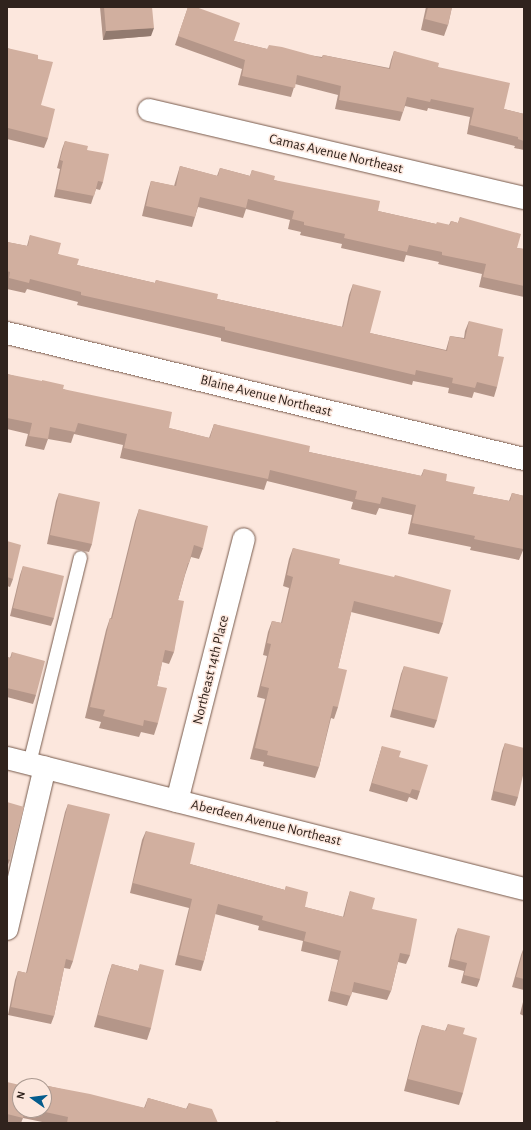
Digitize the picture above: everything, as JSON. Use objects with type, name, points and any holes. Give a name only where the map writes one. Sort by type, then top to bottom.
[{"type":"street","name":"Camas Avenue Northeast","points":[[149,110],[524,198]]},
{"type":"street","name":"Blaine Avenue Northeast","points":[[7,333],[524,459]]},
{"type":"street","name":"Northeast 14th Place","points":[[178,801],[244,538]]},
{"type":"street","name":"Aberdeen Avenue Northeast","points":[[7,758],[524,889]]},
{"type":"street","points":[[7,929],[37,765]]},
{"type":"lane","points":[[37,765],[80,557]]},
{"type":"building","points":[[104,7],[152,7],[154,28],[106,31]]},
{"type":"building","points":[[188,7],[196,7],[240,23],[234,41],[267,49],[269,45],[282,47],[322,58],[323,55],[390,69],[394,51],[439,63],[438,67],[510,83],[504,109],[524,114],[524,141],[518,139],[518,137],[470,125],[474,108],[431,99],[430,102],[407,97],[403,112],[339,100],[341,86],[297,75],[295,88],[242,76],[245,60],[178,36]]},
{"type":"building","points":[[428,7],[452,7],[448,25],[425,19]]},
{"type":"building","points":[[7,48],[38,55],[38,59],[53,62],[41,105],[55,109],[48,138],[8,128],[7,131]]},
{"type":"building","points":[[65,141],[88,146],[87,150],[109,154],[103,182],[98,181],[94,196],[57,189],[63,161],[60,160]]},
{"type":"building","points":[[180,166],[218,176],[220,168],[250,176],[252,170],[275,176],[274,180],[380,201],[378,211],[436,224],[437,222],[450,225],[451,221],[458,223],[460,217],[521,234],[517,248],[524,249],[524,286],[483,277],[486,264],[442,255],[442,252],[409,245],[407,252],[344,238],[345,234],[304,225],[304,222],[292,219],[294,211],[248,199],[246,208],[200,197],[195,217],[146,206],[151,181],[176,186]]},
{"type":"building","points":[[30,235],[61,243],[58,254],[79,259],[77,265],[155,283],[156,280],[218,294],[217,299],[343,327],[353,284],[381,291],[370,333],[447,351],[450,336],[465,339],[469,321],[503,329],[498,356],[504,357],[497,387],[477,382],[475,388],[452,383],[453,378],[416,370],[415,375],[225,330],[225,327],[81,295],[81,292],[30,279],[29,283],[9,278],[10,272],[7,271],[7,242],[28,246]]},
{"type":"building","points":[[7,374],[64,385],[63,389],[172,412],[169,428],[210,438],[214,424],[310,446],[309,452],[422,476],[424,469],[447,474],[446,481],[475,487],[473,494],[510,501],[512,493],[524,496],[523,549],[474,539],[475,536],[412,523],[416,505],[382,497],[380,504],[355,499],[357,491],[270,470],[268,479],[124,448],[127,434],[78,423],[75,432],[50,427],[48,439],[29,436],[32,423],[7,418]]},
{"type":"building","points":[[59,493],[100,502],[92,544],[50,535]]},
{"type":"building","points":[[139,509],[208,526],[203,548],[194,545],[178,600],[184,601],[174,652],[165,650],[157,686],[167,688],[158,723],[144,720],[143,726],[103,716],[105,710],[90,707],[110,618],[112,619]]},
{"type":"building","points":[[7,541],[21,545],[13,579],[7,577]]},
{"type":"building","points":[[293,548],[340,559],[339,564],[394,577],[395,575],[451,590],[443,623],[354,601],[338,668],[347,670],[338,707],[333,706],[319,767],[267,755],[268,751],[255,748],[269,688],[261,686],[271,644],[267,643],[272,621],[282,623],[293,577],[287,575]]},
{"type":"building","points":[[23,566],[64,576],[54,618],[13,608]]},
{"type":"building","points":[[12,652],[45,661],[36,695],[7,688],[7,657],[11,658]]},
{"type":"building","points":[[404,666],[448,677],[437,720],[393,709]]},
{"type":"building","points":[[505,743],[524,748],[524,771],[518,797],[494,791]]},
{"type":"building","points":[[382,746],[401,751],[399,757],[428,765],[420,791],[412,789],[410,794],[372,783]]},
{"type":"building","points":[[7,802],[24,807],[10,860],[7,859]]},
{"type":"building","points":[[68,804],[110,814],[73,961],[66,959],[54,1016],[11,1007],[18,971],[27,973]]},
{"type":"building","points":[[146,831],[195,843],[190,864],[285,890],[286,886],[308,892],[305,907],[344,917],[350,891],[375,898],[372,909],[417,919],[410,955],[400,953],[391,991],[354,982],[351,996],[331,991],[341,951],[304,941],[306,932],[262,920],[263,916],[218,904],[204,961],[179,955],[192,899],[133,883]]},
{"type":"building","points":[[458,928],[490,936],[480,979],[464,975],[467,963],[451,959]]},
{"type":"building","points":[[524,948],[524,979],[516,977]]},
{"type":"building","points":[[112,964],[138,971],[140,964],[164,970],[151,1028],[98,1015]]},
{"type":"building","points":[[448,1024],[465,1028],[463,1034],[477,1038],[463,1093],[408,1079],[422,1025],[446,1031]]},
{"type":"building","points":[[7,1082],[12,1083],[12,1115],[7,1114]]},
{"type":"building","points":[[52,1087],[90,1094],[145,1108],[148,1098],[187,1109],[189,1103],[212,1109],[218,1123],[67,1123],[68,1117],[52,1114]]},
{"type":"building","points":[[276,1121],[286,1123],[275,1123]]}]
